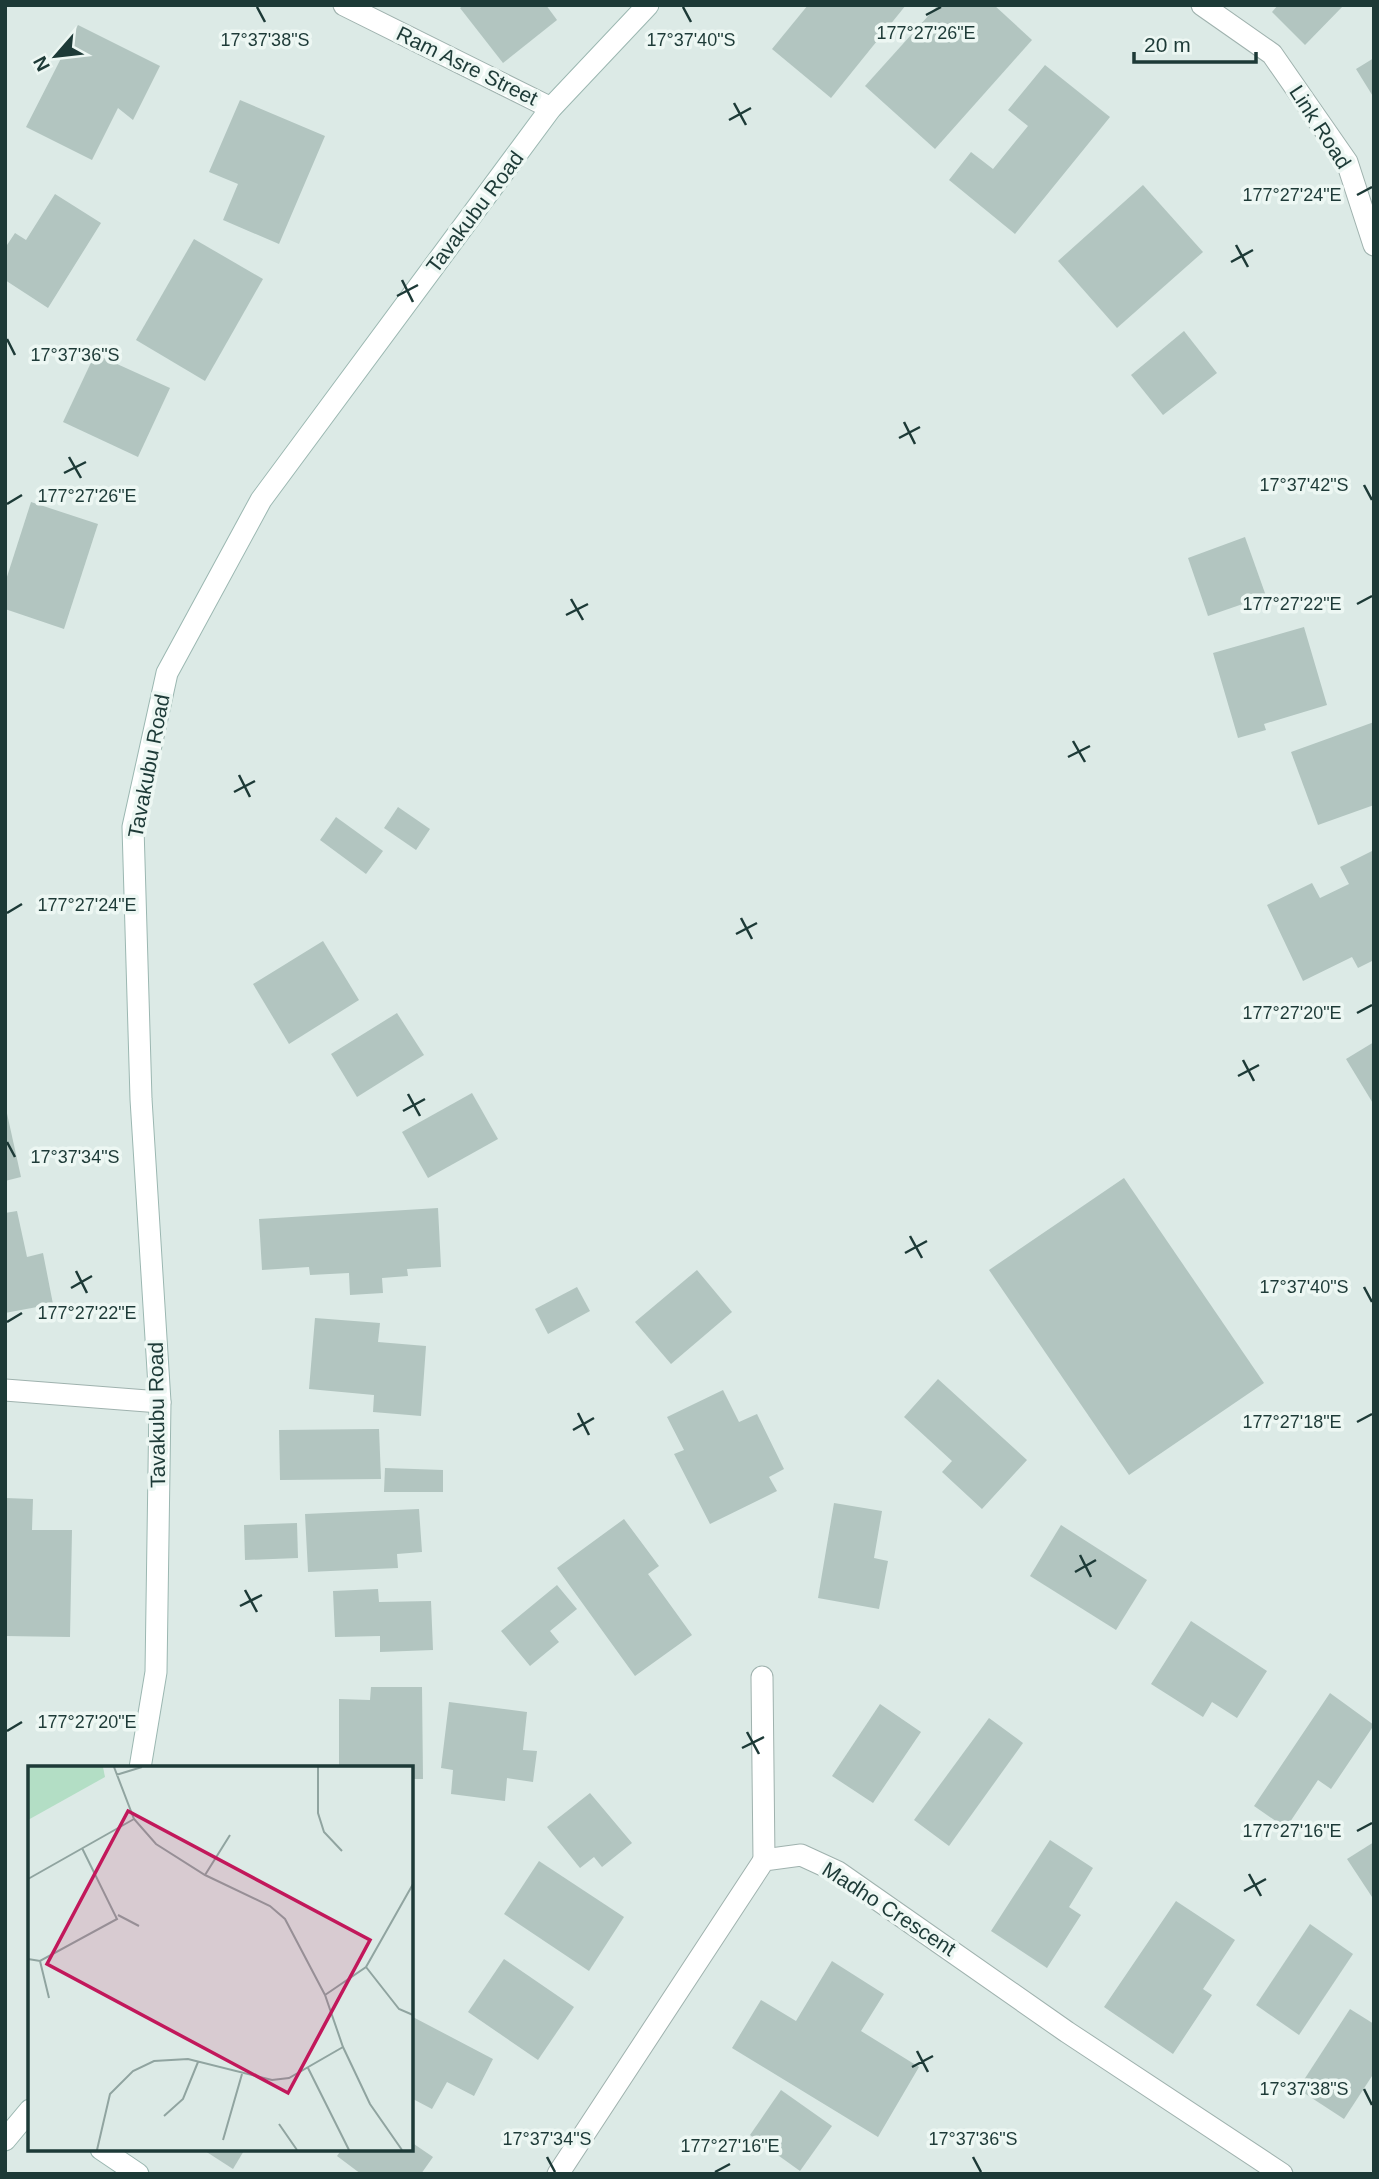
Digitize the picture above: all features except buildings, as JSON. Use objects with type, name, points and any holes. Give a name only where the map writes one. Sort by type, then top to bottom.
[{"type":"main road","name":"Ram Asre Street","points":[[344,5],[551,108]]},
{"type":"main road","name":"Tavakubu Road","points":[[140,1766],[156,1672],[160,1402],[141,1098],[133,827],[167,673],[261,500],[551,108],[648,5]]},
{"type":"main road","name":"Link Road","points":[[1202,5],[1272,54],[1347,162],[1374,245]]},
{"type":"main road","points":[[5,1390],[160,1402]]},
{"type":"main road","points":[[558,2174],[765,1860],[762,1677]]},
{"type":"main road","name":"Madho Crescent","points":[[765,1860],[801,1855],[838,1872],[1067,2032],[1282,2174]]},
{"type":"main road","points":[[5,2140],[28,2112]]},
{"type":"main road","points":[[104,2151],[138,2174]]}]
